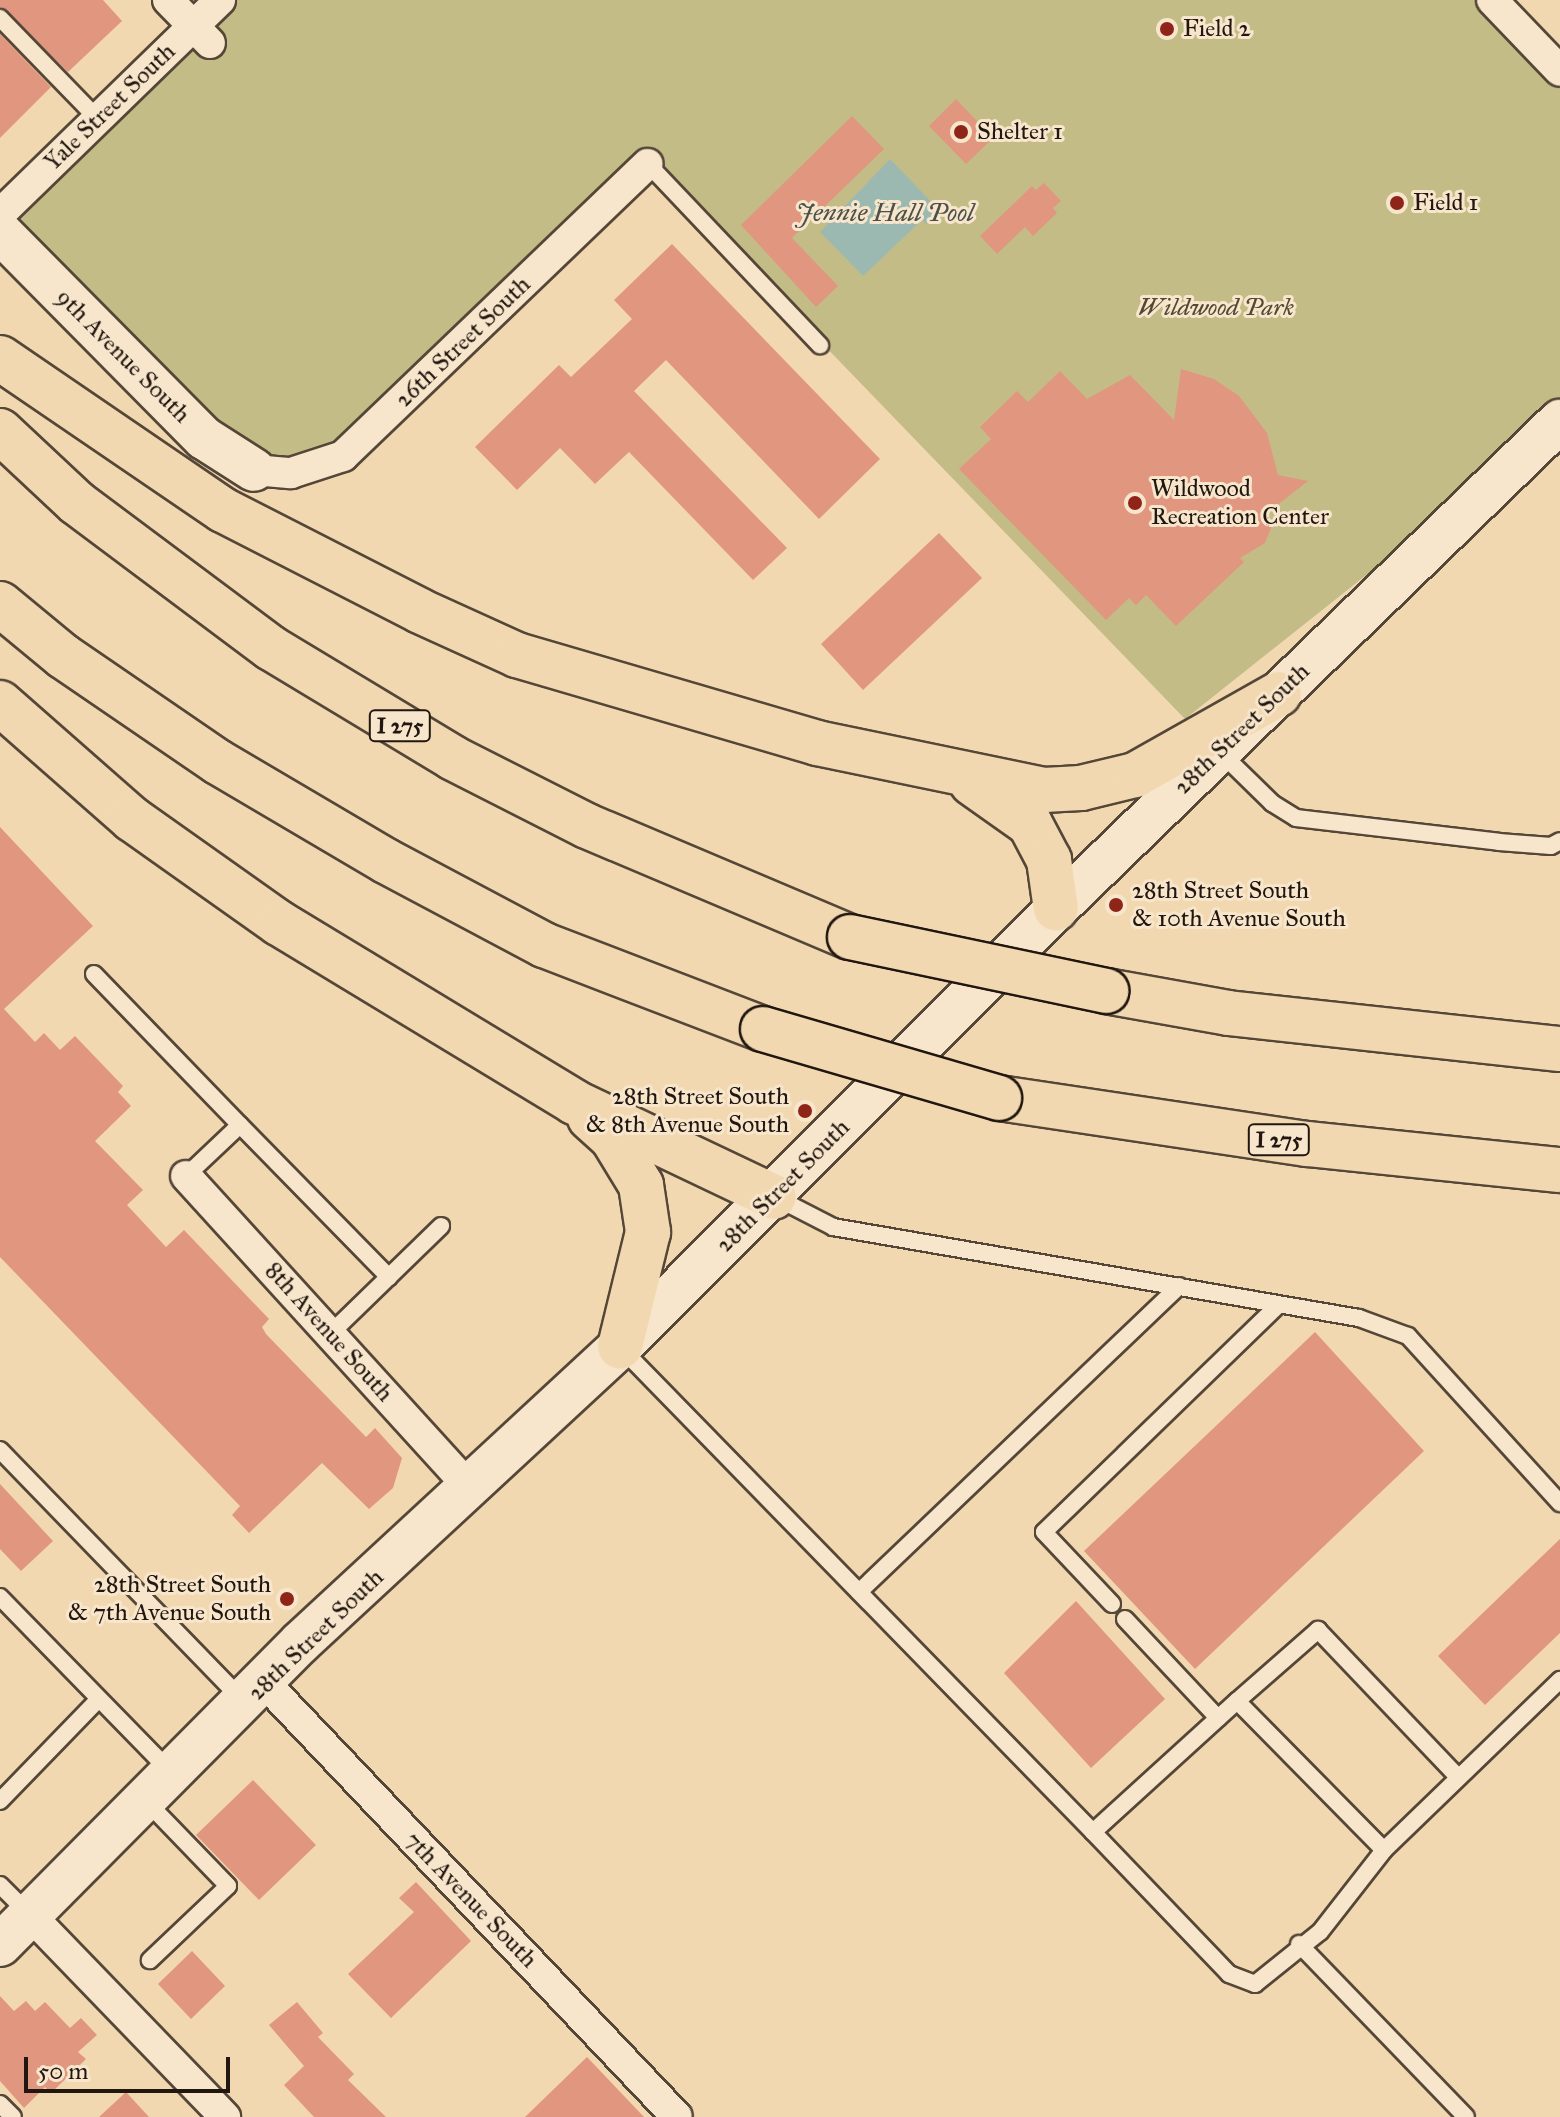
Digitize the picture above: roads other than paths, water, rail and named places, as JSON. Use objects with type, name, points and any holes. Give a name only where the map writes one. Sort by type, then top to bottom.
[{"type":"highway","points":[[0,358],[223,510],[321,564],[517,655],[817,743],[1044,790],[1081,788],[1135,775],[1279,694]]},
{"type":"highway","name":"I 275","points":[[0,431],[77,503],[271,648],[453,758],[587,826],[850,937],[1106,991],[1228,1013],[1560,1049]]},
{"type":"highway","name":"I 275","points":[[0,604],[63,656],[218,762],[386,861],[544,945],[763,1029],[999,1098],[1307,1144],[1560,1170]]},
{"type":"highway","points":[[0,703],[62,762],[190,862],[279,923],[574,1102],[774,1197]]},
{"type":"highway","points":[[954,773],[993,793],[1030,824],[1049,860],[1056,909]]},
{"type":"highway","points":[[574,1102],[613,1139],[641,1185],[648,1232],[620,1347]]},
{"type":"street","points":[[168,0],[202,34]]},
{"type":"street","name":"Yale Street South","points":[[0,214],[98,119],[202,34],[220,0]]},
{"type":"street","points":[[1492,0],[1560,71]]},
{"type":"street","name":"26th Street South","points":[[254,470],[291,473],[343,456],[648,164]]},
{"type":"street","name":"9th Avenue South","points":[[0,232],[204,438],[254,470]]},
{"type":"street","name":"28th Street South","points":[[0,1945],[255,1693],[301,1642],[471,1489],[620,1347],[774,1197],[1056,909],[1560,421]]},
{"type":"street","name":"8th Avenue South","points":[[186,1176],[471,1489]]},
{"type":"street","name":"7th Avenue South","points":[[255,1693],[677,2117]]},
{"type":"street","points":[[30,1915],[225,2117]]},
{"type":"lane","points":[[0,18],[98,119]]},
{"type":"lane","points":[[648,164],[820,345]]},
{"type":"lane","points":[[1219,751],[1272,803],[1296,818],[1499,842],[1551,846],[1560,841]]},
{"type":"lane","points":[[94,974],[389,1277]]},
{"type":"lane","points":[[186,1176],[240,1125]]},
{"type":"lane","points":[[774,1197],[833,1227],[1359,1318],[1408,1336],[1560,1503]]},
{"type":"lane","points":[[330,1334],[441,1226]]},
{"type":"lane","points":[[859,1592],[1179,1286]]},
{"type":"lane","points":[[1112,1604],[1044,1532],[1279,1304]]},
{"type":"lane","points":[[620,1347],[1229,1974],[1255,1984],[1299,1944],[1320,1932],[1384,1850],[1560,1680]]},
{"type":"lane","points":[[0,1450],[255,1693]]},
{"type":"lane","points":[[0,1597],[99,1699],[228,1886],[150,1960]]},
{"type":"lane","points":[[1125,1619],[1218,1718]]},
{"type":"lane","points":[[1093,1832],[1318,1630],[1458,1777]]},
{"type":"lane","points":[[0,1801],[99,1699]]},
{"type":"lane","points":[[1237,1701],[1384,1850]]},
{"type":"lane","points":[[0,1885],[30,1915]]},
{"type":"lane","points":[[1299,1944],[1466,2117]]},
{"type":"lane","points":[[0,2104],[13,2117]]},
{"type":"water","name":"Jennie Hall Pool","points":[[890,159],[940,211],[926,224],[922,220],[863,276],[820,232]]},
{"type":"place","name":"Field 2","points":[[1167,29]]},
{"type":"place","name":"Shelter 1","points":[[961,132]]},
{"type":"place","name":"Field 1","points":[[1397,203]]},
{"type":"place","name":"Wildwood Recreation Center","points":[[1135,503]]},
{"type":"place","name":"28th Street South & 10th Avenue South","points":[[1116,905]]},
{"type":"place","name":"28th Street South & 8th Avenue South","points":[[805,1111]]},
{"type":"place","name":"28th Street South & 7th Avenue South","points":[[287,1599]]},
{"type":"park label","name":"Wildwood Park","points":[[1216,308]]}]
